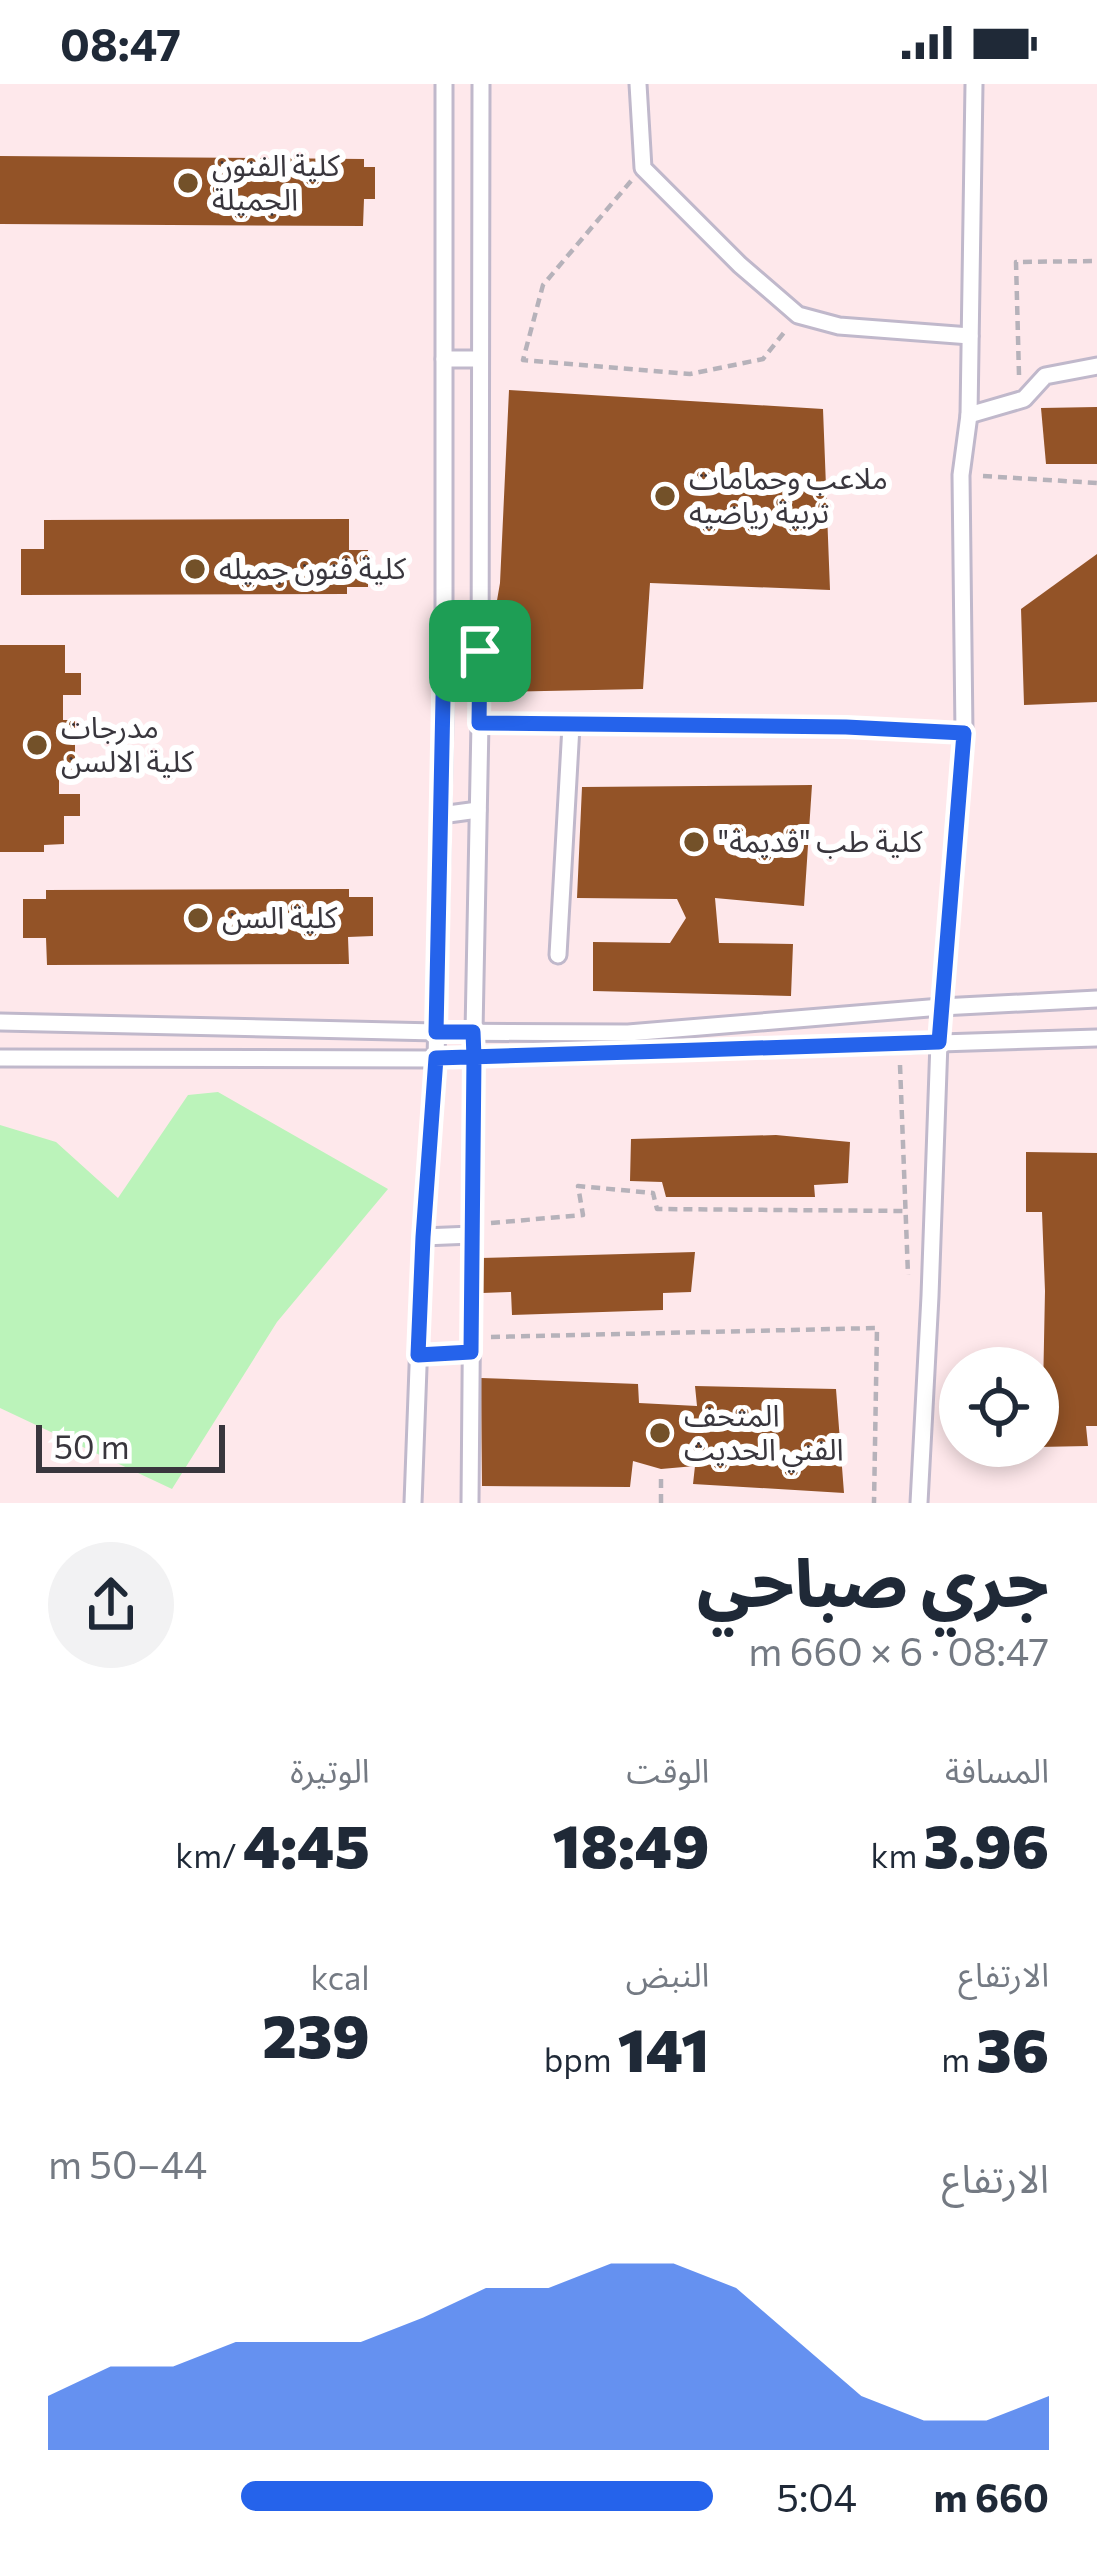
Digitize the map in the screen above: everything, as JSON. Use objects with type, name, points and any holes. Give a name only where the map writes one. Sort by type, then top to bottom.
[{"type":"lane","points":[[413,1503],[423,1237],[436,1058],[444,651],[444,84]]},
{"type":"lane","points":[[470,1503],[481,84]]},
{"type":"lane","points":[[638,84],[643,168],[740,265],[798,315],[839,326],[970,336]]},
{"type":"lane","points":[[919,1503],[941,1007],[964,733],[961,475],[969,415],[974,84]]},
{"type":"lane","points":[[444,358],[480,359]]},
{"type":"lane","points":[[969,415],[1024,399],[1046,376],[1097,365]]},
{"type":"lane","points":[[444,651],[480,651]]},
{"type":"lane","points":[[479,723],[964,733]]},
{"type":"lane","points":[[558,955],[571,726]]},
{"type":"lane","points":[[441,815],[478,810]]},
{"type":"lane","points":[[0,1022],[628,1033],[1097,999]]},
{"type":"lane","points":[[0,1058],[436,1058],[1097,1037]]},
{"type":"lane","points":[[423,1237],[472,1230]]},
{"type":"lane","points":[[418,1355],[471,1344]]},
{"type":"path","points":[[643,168],[543,285],[523,360],[690,374],[763,358],[798,315]]},
{"type":"path","points":[[1019,380],[1016,262],[1097,261]]},
{"type":"path","points":[[961,475],[1097,483]]},
{"type":"path","points":[[900,1065],[908,1277]]},
{"type":"path","points":[[472,1230],[583,1215],[578,1186],[653,1193],[657,1209],[906,1211]]},
{"type":"path","points":[[471,1344],[878,1328],[874,1503]]},
{"type":"path","points":[[661,1474],[661,1503]]},
{"type":"shaded area","points":[[0,84],[1097,84],[1097,1503],[0,1503]]},
{"type":"green space","points":[[218,1092],[388,1189],[277,1322],[172,1489],[0,1408],[0,1125],[56,1142],[118,1198],[188,1095]]},
{"type":"building","name":"كلية الفنون الجميلة","points":[[0,156],[364,159],[364,167],[375,167],[375,199],[364,199],[363,226],[0,224]]},
{"type":"building","name":"ملاعب وحمامات تربية رياضيه","points":[[509,390],[823,409],[830,590],[650,583],[643,689],[496,692],[495,612]]},
{"type":"building","points":[[1097,407],[1097,464],[1046,464],[1041,408]]},
{"type":"building","name":"كلية فنون جميله","points":[[349,519],[349,550],[368,550],[368,587],[347,587],[347,594],[21,595],[21,549],[44,549],[44,520]]},
{"type":"building","points":[[1097,554],[1097,702],[1024,705],[1021,609]]},
{"type":"building","name":"مدرجات كلية الالسن","points":[[0,645],[65,645],[65,673],[81,673],[81,695],[63,695],[63,720],[75,720],[75,770],[59,770],[59,794],[80,794],[80,816],[64,816],[64,844],[44,845],[44,852],[0,852]]},
{"type":"building","name":"\"كلية طب \"قديمة","points":[[812,785],[804,906],[715,898],[719,943],[793,944],[791,996],[593,991],[593,942],[670,943],[686,918],[677,899],[577,898],[582,787]]},
{"type":"building","name":"كلية السن","points":[[349,889],[349,897],[373,897],[373,936],[348,937],[349,964],[47,965],[46,938],[23,938],[23,899],[46,899],[46,890]]},
{"type":"building","points":[[776,1135],[850,1142],[848,1183],[814,1185],[815,1197],[666,1197],[662,1182],[630,1181],[631,1139]]},
{"type":"building","points":[[1026,1152],[1097,1153],[1097,1426],[1086,1426],[1088,1446],[1059,1447],[1059,1347],[1044,1347],[1042,1212],[1026,1212]]},
{"type":"building","points":[[695,1252],[691,1292],[663,1293],[663,1310],[512,1315],[511,1292],[482,1293],[481,1258]]},
{"type":"building","name":"المتحف الفني الحديث","points":[[481,1378],[638,1384],[639,1403],[697,1406],[695,1386],[836,1389],[844,1493],[693,1484],[695,1466],[661,1469],[633,1461],[630,1487],[482,1486]]},
{"type":"place","name":"كلية الفنون الجميلة","points":[[188,183]]},
{"type":"place","name":"ملاعب وحمامات تربية رياضيه","points":[[665,496]]},
{"type":"place","name":"كلية فنون جميله","points":[[195,569]]},
{"type":"place","name":"مدرجات كلية الالسن","points":[[37,745]]},
{"type":"place","name":"\"كلية طب \"قديمة","points":[[694,842]]},
{"type":"place","name":"كلية السن","points":[[198,918]]},
{"type":"place","name":"المتحف الفني الحديث","points":[[660,1433]]},
{"type":"route","points":[[480,651],[444,651],[436,1032],[473,1032],[474,1057],[471,1352],[418,1355],[436,1058],[474,1057],[939,1042],[964,733],[479,723],[480,651]]}]
